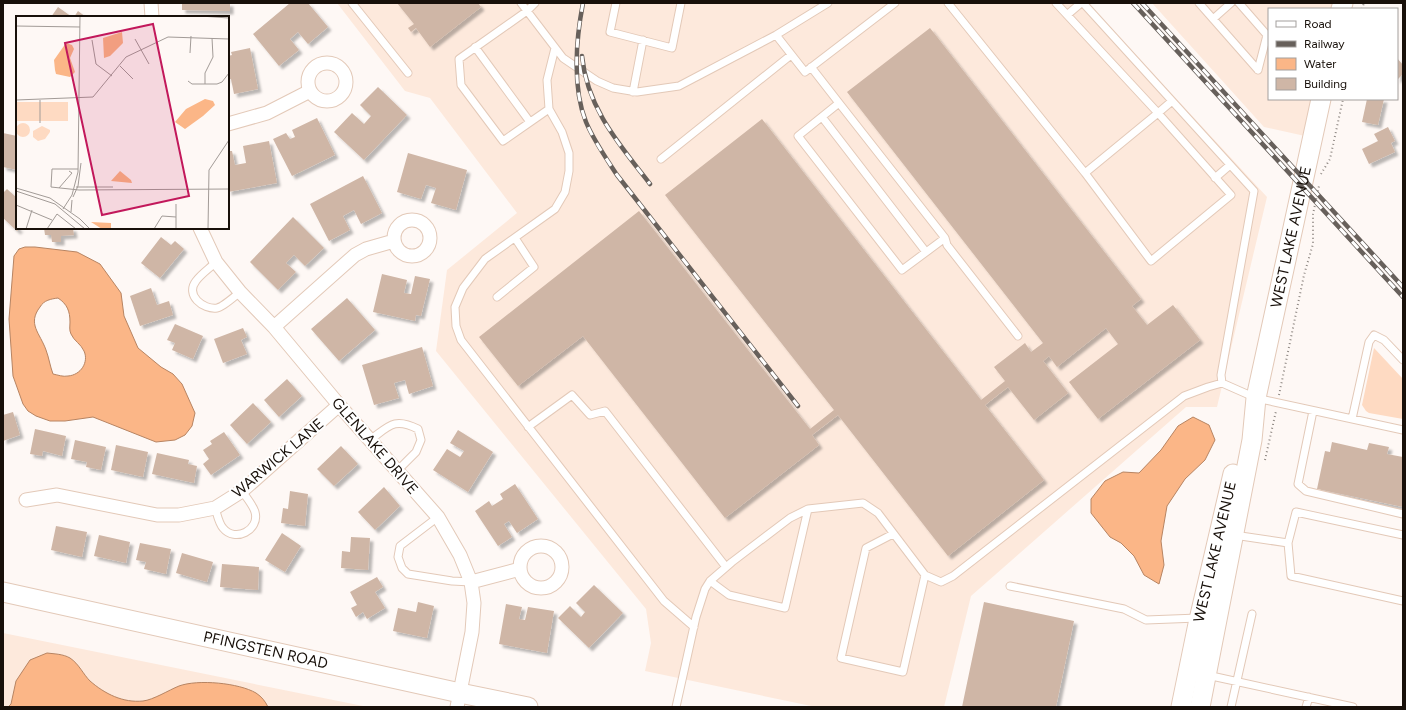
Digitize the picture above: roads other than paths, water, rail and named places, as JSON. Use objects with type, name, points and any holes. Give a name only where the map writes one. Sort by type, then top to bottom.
[{"type":"street","points":[[151,3],[152,16]]},
{"type":"street","points":[[229,124],[267,113],[310,92]]},
{"type":"street","name":"WEST LAKE AVENUE","points":[[1181,707],[1234,535],[1252,440],[1256,398],[1321,100]]},
{"type":"street","name":"GLENLAKE DRIVE","points":[[200,229],[216,262],[240,292],[274,327],[438,517],[460,555],[471,582],[474,603],[472,632],[459,700]]},
{"type":"street","points":[[274,327],[355,255],[366,249],[394,241]]},
{"type":"street","name":"WEST LAKE AVENUE","points":[[1200,707],[1206,675],[1209,617],[1242,438],[1256,398]]},
{"type":"street","name":"WARWICK LANE","points":[[26,500],[57,495],[157,515],[178,515],[215,508],[242,491],[340,405]]},
{"type":"street","points":[[471,582],[520,569]]},
{"type":"street","name":"PFINGSTEN ROAD","points":[[3,592],[459,700],[528,707]]},
{"type":"lane","points":[[352,3],[408,73]]},
{"type":"lane","points":[[521,3],[563,58],[597,81],[613,88],[633,92],[679,86],[776,35],[828,3]]},
{"type":"lane","points":[[535,3],[527,11],[459,59],[461,85],[503,141],[549,109]]},
{"type":"lane","points":[[616,3],[610,32],[672,48],[682,3]]},
{"type":"lane","points":[[776,35],[805,72],[895,3]]},
{"type":"lane","points":[[948,3],[1085,173],[1151,261],[1231,195],[1158,113],[1056,3]]},
{"type":"lane","points":[[1068,15],[1082,3],[1254,191],[1221,375],[1222,383]]},
{"type":"lane","points":[[1199,3],[1258,70],[1267,35],[1239,3]]},
{"type":"lane","points":[[1213,18],[1230,3]]},
{"type":"lane","points":[[633,92],[643,40]]},
{"type":"lane","points":[[475,47],[530,122]]},
{"type":"lane","points":[[555,48],[547,80],[549,109],[562,132],[569,153],[569,171],[565,192],[555,209],[485,259],[463,288],[455,307],[456,326],[461,340],[664,601],[694,627]]},
{"type":"lane","points":[[661,159],[791,55]]},
{"type":"lane","points":[[811,68],[945,238],[947,244],[1018,336]]},
{"type":"lane","points":[[1085,173],[1172,101]]},
{"type":"lane","points":[[839,103],[798,136],[902,270],[945,238]]},
{"type":"lane","points":[[822,117],[926,252]]},
{"type":"lane","points":[[1215,178],[1230,165]]},
{"type":"lane","points":[[497,297],[534,267],[515,238]]},
{"type":"lane","points":[[216,262],[195,282],[193,293],[198,303],[207,307],[218,308],[240,292]]},
{"type":"lane","points":[[1352,419],[1369,342],[1374,335],[1384,340],[1403,360]]},
{"type":"lane","points":[[676,707],[694,627],[705,589],[710,581],[790,518],[808,509],[863,503],[878,513],[925,575],[941,582],[953,576],[1184,396],[1208,387],[1222,383],[1256,398],[1403,430]]},
{"type":"lane","points":[[528,427],[572,395],[590,415],[606,412],[726,567]]},
{"type":"lane","points":[[1313,411],[1298,484],[1306,492],[1403,514]]},
{"type":"lane","points":[[370,440],[392,424],[407,424],[418,429],[421,440],[416,452],[398,471]]},
{"type":"lane","points":[[215,508],[222,528],[230,534],[242,535],[251,529],[256,520],[255,511],[242,491]]},
{"type":"lane","points":[[710,581],[729,595],[785,608],[808,509]]},
{"type":"lane","points":[[1403,535],[1296,512],[1288,543],[1291,576],[1403,600]]},
{"type":"lane","points":[[438,517],[400,546],[398,557],[402,568],[408,574],[452,581],[471,582]]},
{"type":"lane","points":[[893,534],[866,548],[841,658],[903,672],[925,575]]},
{"type":"lane","points":[[1234,535],[1288,543]]},
{"type":"lane","points":[[1010,586],[1124,609],[1146,620],[1209,617]]},
{"type":"lane","points":[[1231,707],[1252,614]]},
{"type":"lane","points":[[1206,675],[1309,697],[1340,706],[1353,707]]},
{"type":"lane","points":[[1306,707],[1309,697]]},
{"type":"water","points":[[25,247],[35,247],[77,252],[100,264],[121,293],[124,316],[138,348],[161,367],[173,374],[182,384],[195,413],[192,426],[185,435],[175,440],[156,442],[93,417],[65,421],[50,421],[36,416],[28,411],[23,404],[13,376],[9,319],[14,256],[19,249]],"holes":[[[58,298],[69,311],[71,334],[83,349],[85,355],[85,363],[80,371],[73,375],[66,376],[53,374],[46,350],[35,324],[36,313],[46,301]]]},
{"type":"water","points":[[1193,417],[1209,425],[1215,440],[1205,460],[1185,479],[1167,506],[1161,541],[1164,565],[1159,584],[1144,575],[1134,556],[1121,543],[1110,537],[1091,513],[1091,499],[1105,481],[1123,472],[1139,473],[1161,450],[1178,426]]},
{"type":"water","points":[[47,653],[62,655],[70,658],[96,686],[108,694],[128,701],[147,700],[187,684],[218,683],[239,687],[256,693],[268,707],[8,707],[11,704],[16,681],[30,660]]},
{"type":"railway","points":[[583,3],[577,47],[577,78],[582,108],[586,122],[593,136],[617,175],[798,406]]},
{"type":"railway","points":[[1133,3],[1403,297]]},
{"type":"railway","points":[[1142,3],[1403,287]]},
{"type":"railway","points":[[582,56],[590,92],[598,109],[616,140],[650,184]]}]
